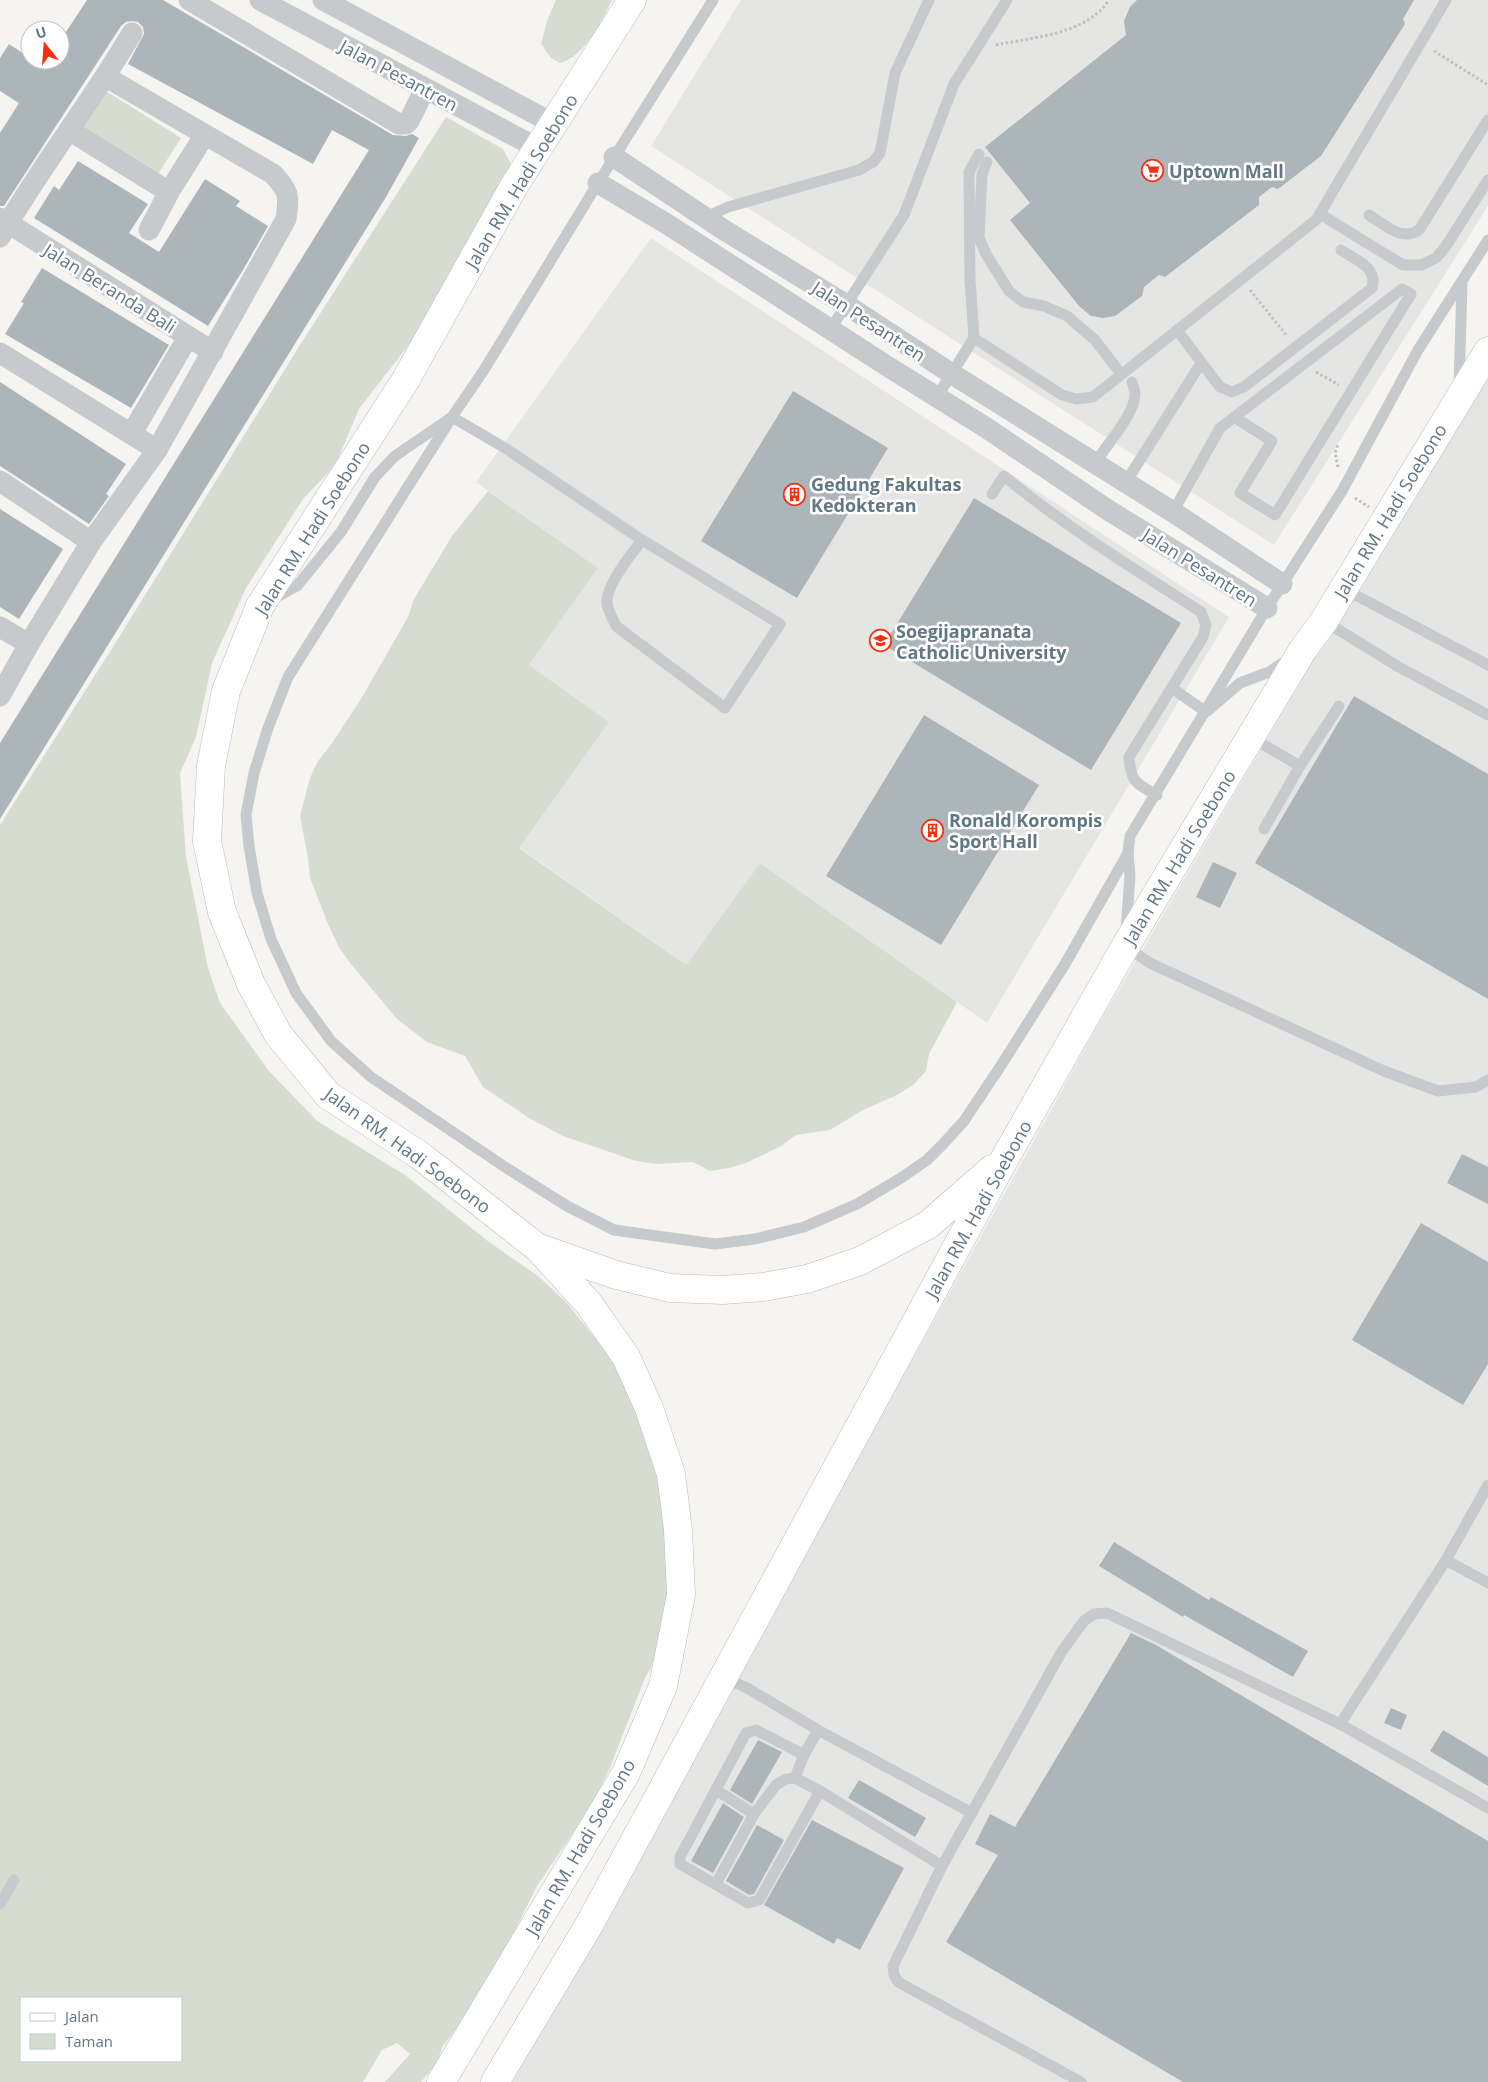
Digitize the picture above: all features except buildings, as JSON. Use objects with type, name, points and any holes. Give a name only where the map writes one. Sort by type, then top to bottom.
[{"type":"main road","name":"Jalan RM. Hadi Soebono","points":[[442,2082],[626,1773],[663,1686],[682,1595],[678,1530],[671,1474],[650,1408],[626,1358],[589,1304],[538,1248],[422,1157],[328,1095],[278,1034],[250,984],[222,912],[206,841],[211,766],[226,691],[260,606],[405,381],[514,186],[632,0]]},
{"type":"main road","name":"Jalan RM. Hadi Soebono","points":[[495,2082],[588,1925],[1005,1158],[1125,947],[1302,651],[1324,622],[1488,350]]},
{"type":"main road","points":[[538,1248],[616,1275],[670,1288],[723,1290],[763,1287],[807,1279],[860,1261],[928,1224],[1005,1158]]},
{"type":"street","points":[[189,0],[399,124],[406,124],[410,121],[426,89]]},
{"type":"street","name":"Jalan Pesantren","points":[[260,0],[539,149]]},
{"type":"street","name":"Jalan Pesantren","points":[[323,0],[554,124]]},
{"type":"street","name":"Jalan Beranda Bali","points":[[132,33],[106,77],[3,226],[213,352]]},
{"type":"street","points":[[0,696],[90,542],[157,450],[286,220],[289,196],[283,185],[273,174],[204,136],[106,77]]},
{"type":"street","points":[[69,130],[169,192]]},
{"type":"street","points":[[149,230],[169,192],[204,136]]},
{"type":"street","name":"Jalan Pesantren","points":[[614,157],[724,230],[845,304],[952,374],[1126,482],[1282,584]]},
{"type":"street","name":"Jalan Pesantren","points":[[598,184],[666,224],[985,427],[1108,510],[1267,608]]},
{"type":"street","points":[[132,433],[188,337]]},
{"type":"street","points":[[0,353],[157,450]]},
{"type":"street","points":[[0,481],[90,542]]},
{"type":"street","points":[[1108,510],[1126,482]]},
{"type":"street","points":[[0,627],[29,644]]},
{"type":"lane","points":[[712,0],[484,370],[452,417],[288,677],[268,728],[254,774],[246,815],[257,893],[271,938],[296,993],[331,1041],[372,1077],[508,1169],[567,1206],[614,1230],[715,1244],[755,1239],[804,1227],[857,1204],[901,1178],[944,1144],[964,1121],[1002,1064],[1065,964],[1128,853]]},
{"type":"lane","points":[[706,217],[728,207],[844,175],[873,162],[880,153],[895,73],[928,0]]},
{"type":"lane","points":[[830,330],[904,215],[954,84],[1006,0]]},
{"type":"lane","points":[[974,338],[1062,394],[1076,399],[1093,397],[1316,220],[1446,0]]},
{"type":"lane","points":[[1369,215],[1402,235],[1411,235],[1419,230],[1488,120]]},
{"type":"lane","points":[[937,397],[974,338],[970,280],[969,172],[983,158],[979,238],[986,254],[1009,290],[1022,302],[1044,306],[1067,316],[1095,340],[1121,374]]},
{"type":"lane","points":[[1320,214],[1403,265],[1421,265],[1436,258],[1446,246],[1488,180]]},
{"type":"lane","points":[[1488,240],[1418,350],[1342,491],[1267,608],[1130,836],[1128,853],[1130,876],[1125,947],[1150,963],[1384,1071],[1438,1091],[1476,1087],[1488,1080]]},
{"type":"lane","points":[[1177,330],[1220,387],[1232,392],[1244,387],[1372,288],[1374,279],[1370,270],[1341,250]]},
{"type":"lane","points":[[1459,397],[1462,283]]},
{"type":"lane","points":[[1173,512],[1220,428],[1234,417],[1402,288],[1411,294],[1275,515],[1240,493],[1272,441],[1234,417]]},
{"type":"lane","points":[[1126,482],[1202,362]]},
{"type":"lane","points":[[1095,463],[1134,403],[1136,393],[1132,382]]},
{"type":"lane","points":[[260,606],[297,586],[341,532],[375,477],[396,456],[452,417]]},
{"type":"lane","points":[[452,417],[505,448],[642,540],[780,624],[725,708],[616,626],[607,604],[608,593],[613,582],[642,540]]},
{"type":"lane","points":[[992,494],[1004,476],[1046,510],[1084,537],[1201,612],[1206,625],[1203,637],[1129,756],[1130,772],[1135,783],[1156,795]]},
{"type":"lane","points":[[1343,588],[1488,665]]},
{"type":"lane","points":[[1324,622],[1399,667],[1488,714]]},
{"type":"lane","points":[[1206,712],[1240,683],[1269,672],[1302,651]]},
{"type":"lane","points":[[1172,688],[1206,712]]},
{"type":"lane","points":[[1264,828],[1300,766],[1339,706]]},
{"type":"lane","points":[[1250,737],[1300,766]]},
{"type":"lane","points":[[1340,1724],[1446,1560],[1488,1485]]},
{"type":"lane","points":[[1446,1560],[1488,1583]]},
{"type":"lane","points":[[1081,2082],[898,1982],[892,1966],[942,1866],[1062,1651],[1084,1621],[1094,1614],[1106,1613],[1118,1617],[1340,1724],[1488,1808]]},
{"type":"lane","points":[[722,1677],[747,1688],[818,1730],[972,1812]]},
{"type":"lane","points":[[804,1755],[756,1730],[746,1732],[680,1861],[682,1865],[748,1903],[759,1900],[820,1791]]},
{"type":"lane","points":[[795,1778],[804,1755],[818,1730]]},
{"type":"lane","points":[[716,1884],[754,1814],[776,1785],[786,1779],[795,1778],[820,1791],[942,1866]]},
{"type":"lane","points":[[716,1790],[754,1814]]},
{"type":"lane","points":[[0,1904],[14,1880]]},
{"type":"path","points":[[976,49],[1073,28],[1103,9],[1109,0]]},
{"type":"path","points":[[1420,43],[1488,85]]},
{"type":"shaded area","points":[[741,0],[1488,0],[1488,206],[1274,545],[651,146]]},
{"type":"shaded area","name":"Soegijapranata Catholic University","points":[[651,238],[1229,617],[987,1023],[760,863],[686,965],[519,847],[609,722],[529,665],[597,568],[476,482]]},
{"type":"shaded area","points":[[1488,364],[1488,2082],[512,2082],[1098,1025]]},
{"type":"green space","points":[[556,0],[612,0],[585,46],[569,59],[560,63],[551,58],[541,44],[547,21]]},
{"type":"green space","points":[[101,88],[181,138],[156,177],[77,128]]},
{"type":"green space","points":[[446,117],[503,149],[513,168],[496,190],[494,198],[423,326],[359,409],[337,461],[303,499],[246,588],[212,663],[196,737],[180,773],[186,857],[208,968],[220,1003],[269,1071],[317,1121],[405,1175],[489,1242],[538,1276],[567,1303],[619,1368],[651,1449],[665,1519],[667,1613],[665,1642],[645,1678],[609,1770],[591,1806],[537,1886],[483,1994],[443,2046],[436,2064],[421,2082],[385,2082],[410,2054],[397,2043],[382,2050],[363,2082],[0,2082],[0,825],[300,345]]},
{"type":"green space","points":[[488,491],[598,568],[529,665],[609,722],[519,848],[686,965],[760,863],[957,1002],[929,1054],[926,1071],[913,1085],[897,1095],[863,1110],[830,1130],[796,1135],[781,1146],[746,1163],[729,1168],[710,1171],[693,1162],[656,1164],[636,1161],[563,1136],[529,1118],[483,1087],[465,1056],[427,1042],[397,1019],[340,949],[310,878],[300,816],[310,778],[318,761],[361,699],[408,617],[414,599],[452,536]]},
{"type":"place","name":"Uptown Mall","points":[[1153,171]]},
{"type":"place","name":"Gedung Fakultas Kedokteran","points":[[795,494]]},
{"type":"place","name":"Soegijapranata Catholic University","points":[[880,641]]},
{"type":"place","name":"Ronald Korompis Sport Hall","points":[[933,830]]}]
